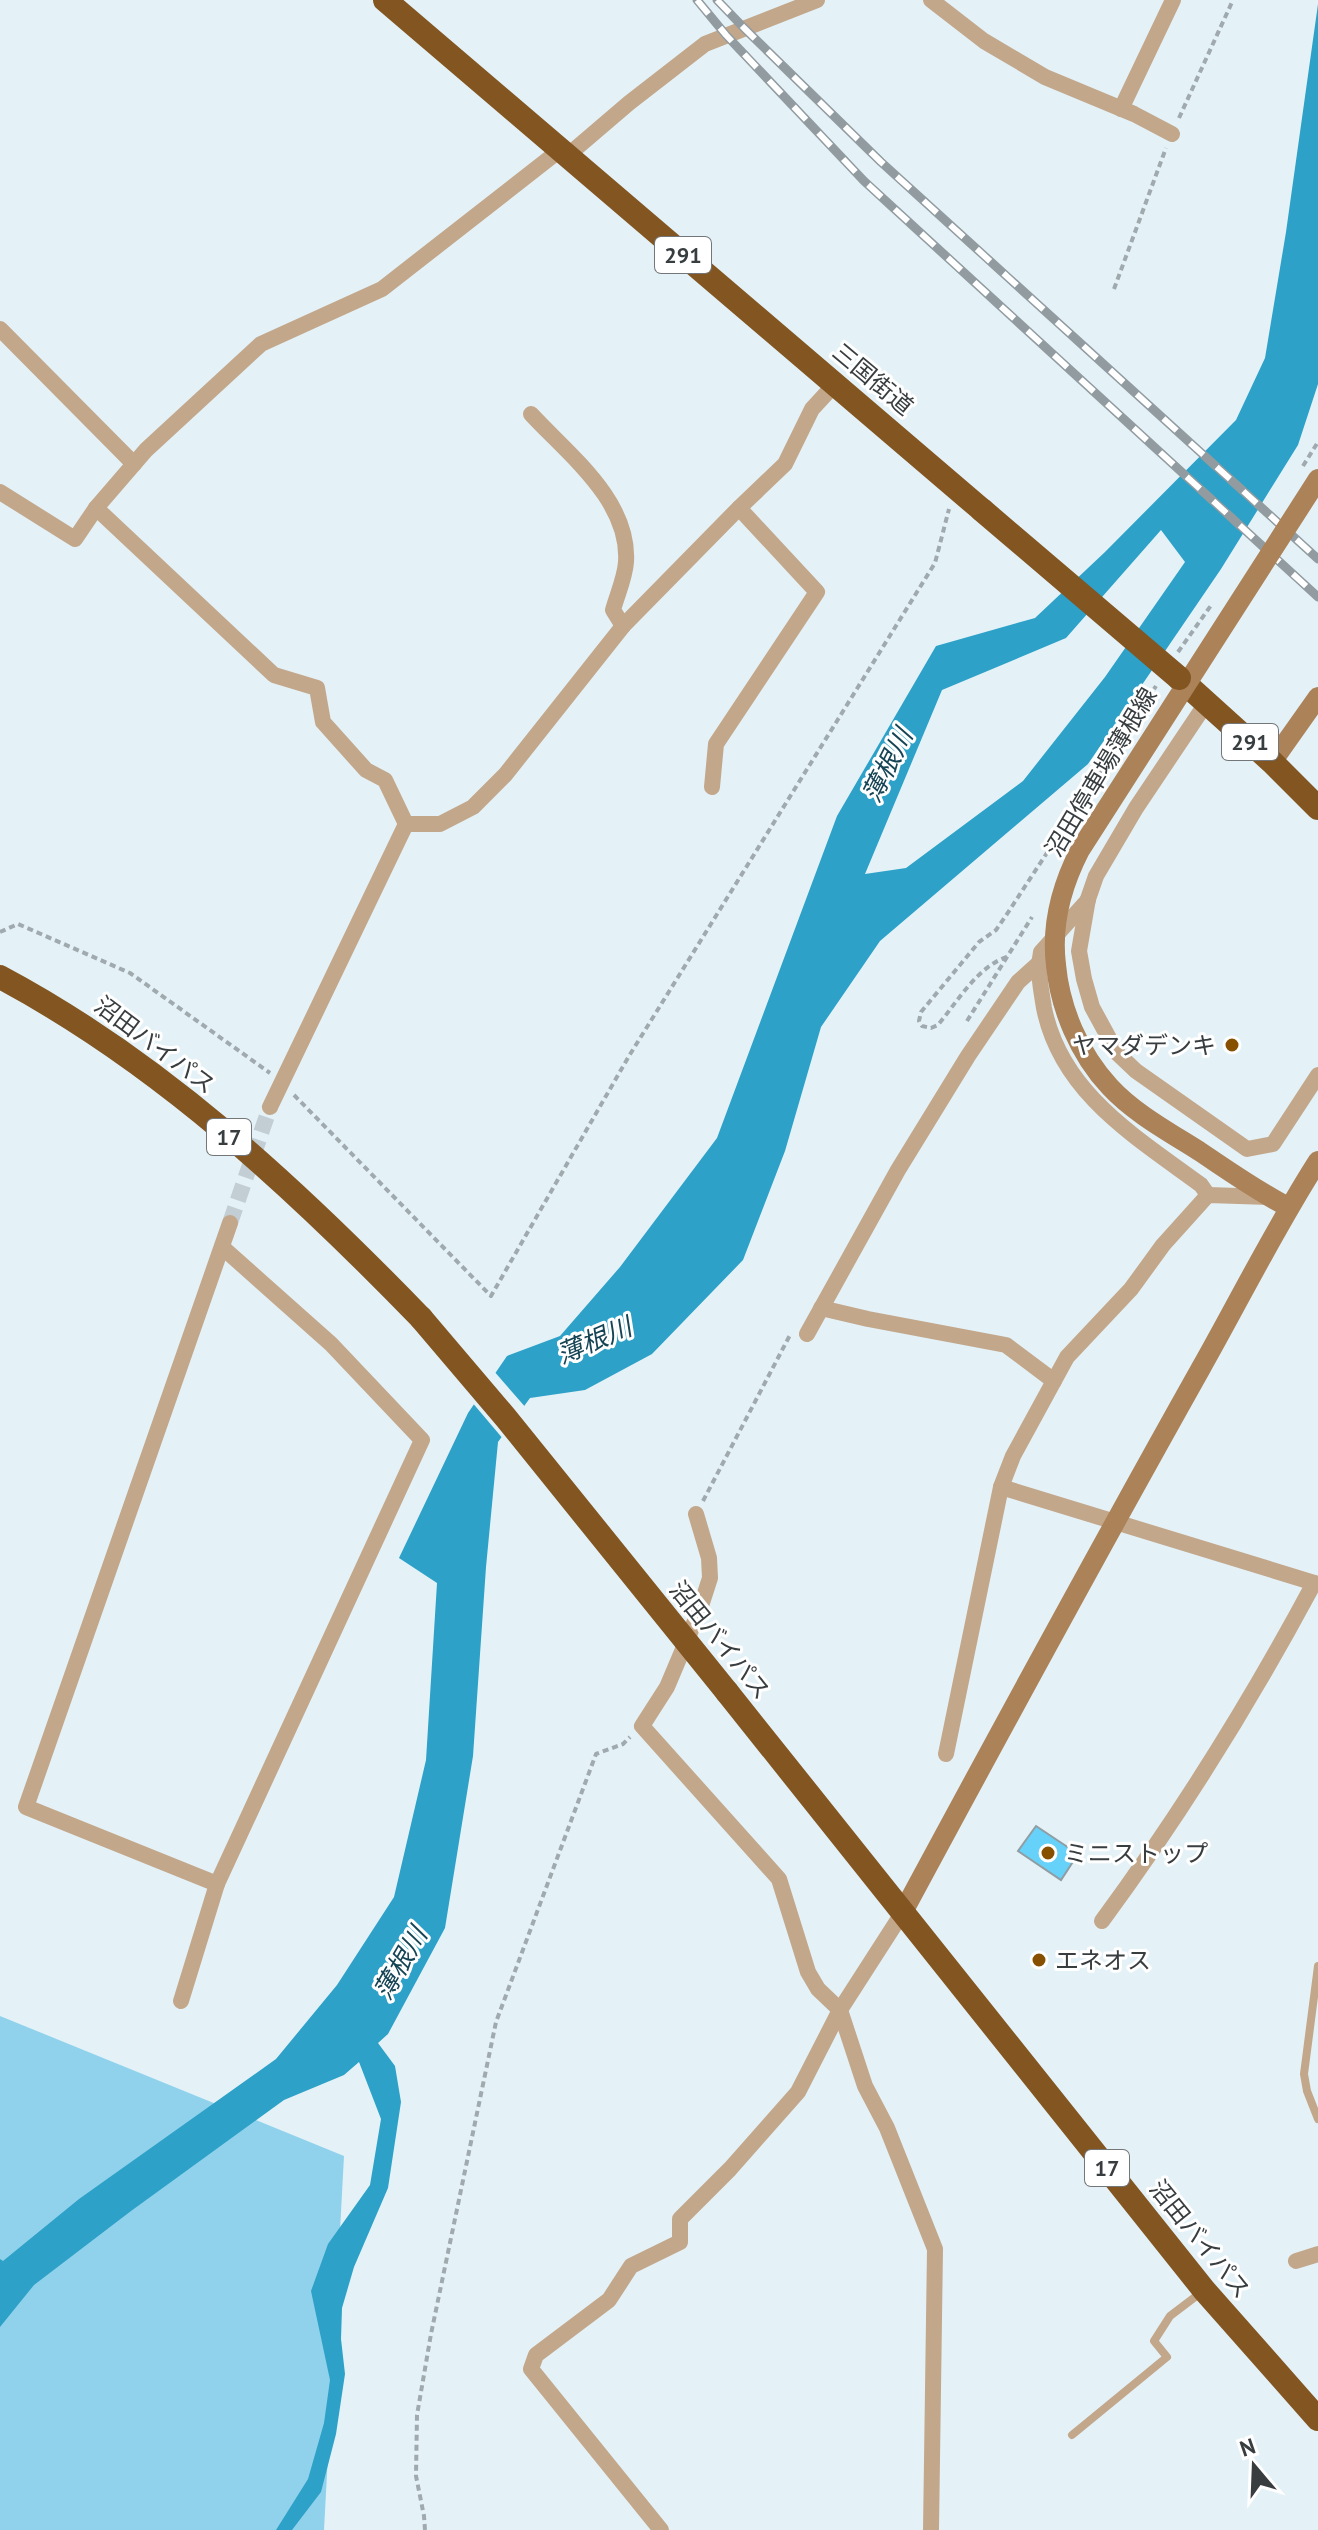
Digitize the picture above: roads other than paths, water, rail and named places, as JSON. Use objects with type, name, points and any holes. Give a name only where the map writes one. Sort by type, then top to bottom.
[{"type":"highway","name":"三国街道","points":[[385,0],[955,486],[1170,678],[1207,702],[1318,808]]},
{"type":"highway","name":"沼田バイパス","points":[[7,981],[72,1018],[166,1086],[233,1140],[308,1206],[421,1318],[506,1418],[727,1692],[1204,2290],[1318,2419]]},
{"type":"main road","name":"沼田停車場薄根線","points":[[1288,1207],[1138,1111],[1110,1088],[1076,1036],[1047,964],[1069,871],[1080,850],[1308,475]]},
{"type":"main road","points":[[1272,762],[1318,697]]},
{"type":"main road","points":[[903,1912],[1114,1521],[1196,1378],[1288,1207],[1318,1161]]},
{"type":"street","points":[[0,492],[75,539],[96,508],[146,450],[261,344],[382,289],[705,44],[817,0]]},
{"type":"street","points":[[931,0],[984,41],[1045,77],[1172,134]]},
{"type":"street","points":[[1121,109],[1173,0]]},
{"type":"street","points":[[0,329],[134,464]]},
{"type":"street","points":[[406,824],[440,824],[473,807],[505,775],[623,626],[785,464],[812,409],[835,384]]},
{"type":"street","points":[[531,414],[606,493],[624,530],[626,563],[613,610],[623,626]]},
{"type":"street","points":[[96,508],[274,675],[317,688],[323,722],[366,770],[385,780],[406,824]]},
{"type":"street","points":[[712,787],[716,744],[817,592],[739,508]]},
{"type":"street","points":[[1207,702],[1136,808],[1096,876],[1088,899],[1079,951],[1092,1007],[1117,1053],[1136,1071],[1247,1149],[1273,1144],[1318,1075]]},
{"type":"street","points":[[270,1107],[406,824]]},
{"type":"street","points":[[1088,899],[1041,952],[1047,964],[1046,1020],[1056,1045],[1085,1092],[1109,1117],[1201,1185],[1208,1195]]},
{"type":"street","points":[[807,1334],[898,1170],[968,1056],[1018,982],[1047,964]]},
{"type":"street","points":[[946,1754],[1001,1487],[1013,1456],[1067,1357],[1131,1289],[1163,1245],[1208,1195],[1269,1197]]},
{"type":"street","points":[[217,1884],[26,1807],[230,1223]]},
{"type":"street","points":[[181,2001],[217,1884],[422,1440],[331,1344],[222,1247]]},
{"type":"street","points":[[821,1308],[1006,1345],[1054,1381]]},
{"type":"street","points":[[1001,1487],[1316,1583],[1193,1787],[1102,1921]]},
{"type":"street","points":[[696,1514],[709,1558],[710,1578],[667,1687],[642,1726],[779,1879],[808,1972],[818,1989],[840,2010],[865,2086],[887,2128],[935,2249],[931,2530]]},
{"type":"street","points":[[661,2530],[531,2369],[536,2355],[609,2300],[631,2266],[680,2242],[680,2219],[730,2169],[798,2092],[840,2010],[903,1912]]},
{"type":"street","points":[[1296,2261],[1318,2254]]},
{"type":"lane","points":[[1318,1966],[1316,2003],[1304,2074],[1318,2119]]},
{"type":"lane","points":[[1072,2435],[1167,2357],[1154,2341],[1170,2316],[1204,2290]]},
{"type":"water","name":"薄根川","points":[[1318,4],[1318,384],[1298,445],[1221,569],[1088,764],[880,941],[821,1027],[785,1151],[743,1260],[652,1354],[585,1390],[530,1398],[498,1442],[473,1756],[445,1928],[388,2034],[378,2043],[395,2066],[401,2102],[388,2188],[354,2267],[342,2308],[341,2339],[345,2374],[336,2434],[321,2492],[292,2530],[276,2530],[308,2479],[324,2423],[330,2380],[311,2291],[328,2244],[370,2185],[381,2119],[359,2062],[344,2075],[284,2100],[131,2211],[34,2285],[0,2327],[0,2259],[3,2261],[79,2199],[276,2059],[337,1985],[394,1897],[426,1760],[437,1583],[399,1558],[468,1413],[507,1356],[560,1336],[620,1267],[717,1138],[837,816],[936,646],[1035,618],[1236,420],[1265,358]],"holes":[[[1161,530],[1185,562],[1105,677],[1023,781],[906,868],[865,874],[942,690],[1066,638]]]},
{"type":"tunnel","points":[[230,1223],[270,1107]]},
{"type":"railway","points":[[697,0],[726,35],[864,181],[1318,597]]},
{"type":"railway","points":[[717,0],[881,162],[1318,559]]},
{"type":"place","name":"ヤマダデンキ","points":[[1232,1045]]},
{"type":"place","name":"ミニストップ","points":[[1048,1853]]},
{"type":"place","name":"エネオス","points":[[1039,1960]]}]
